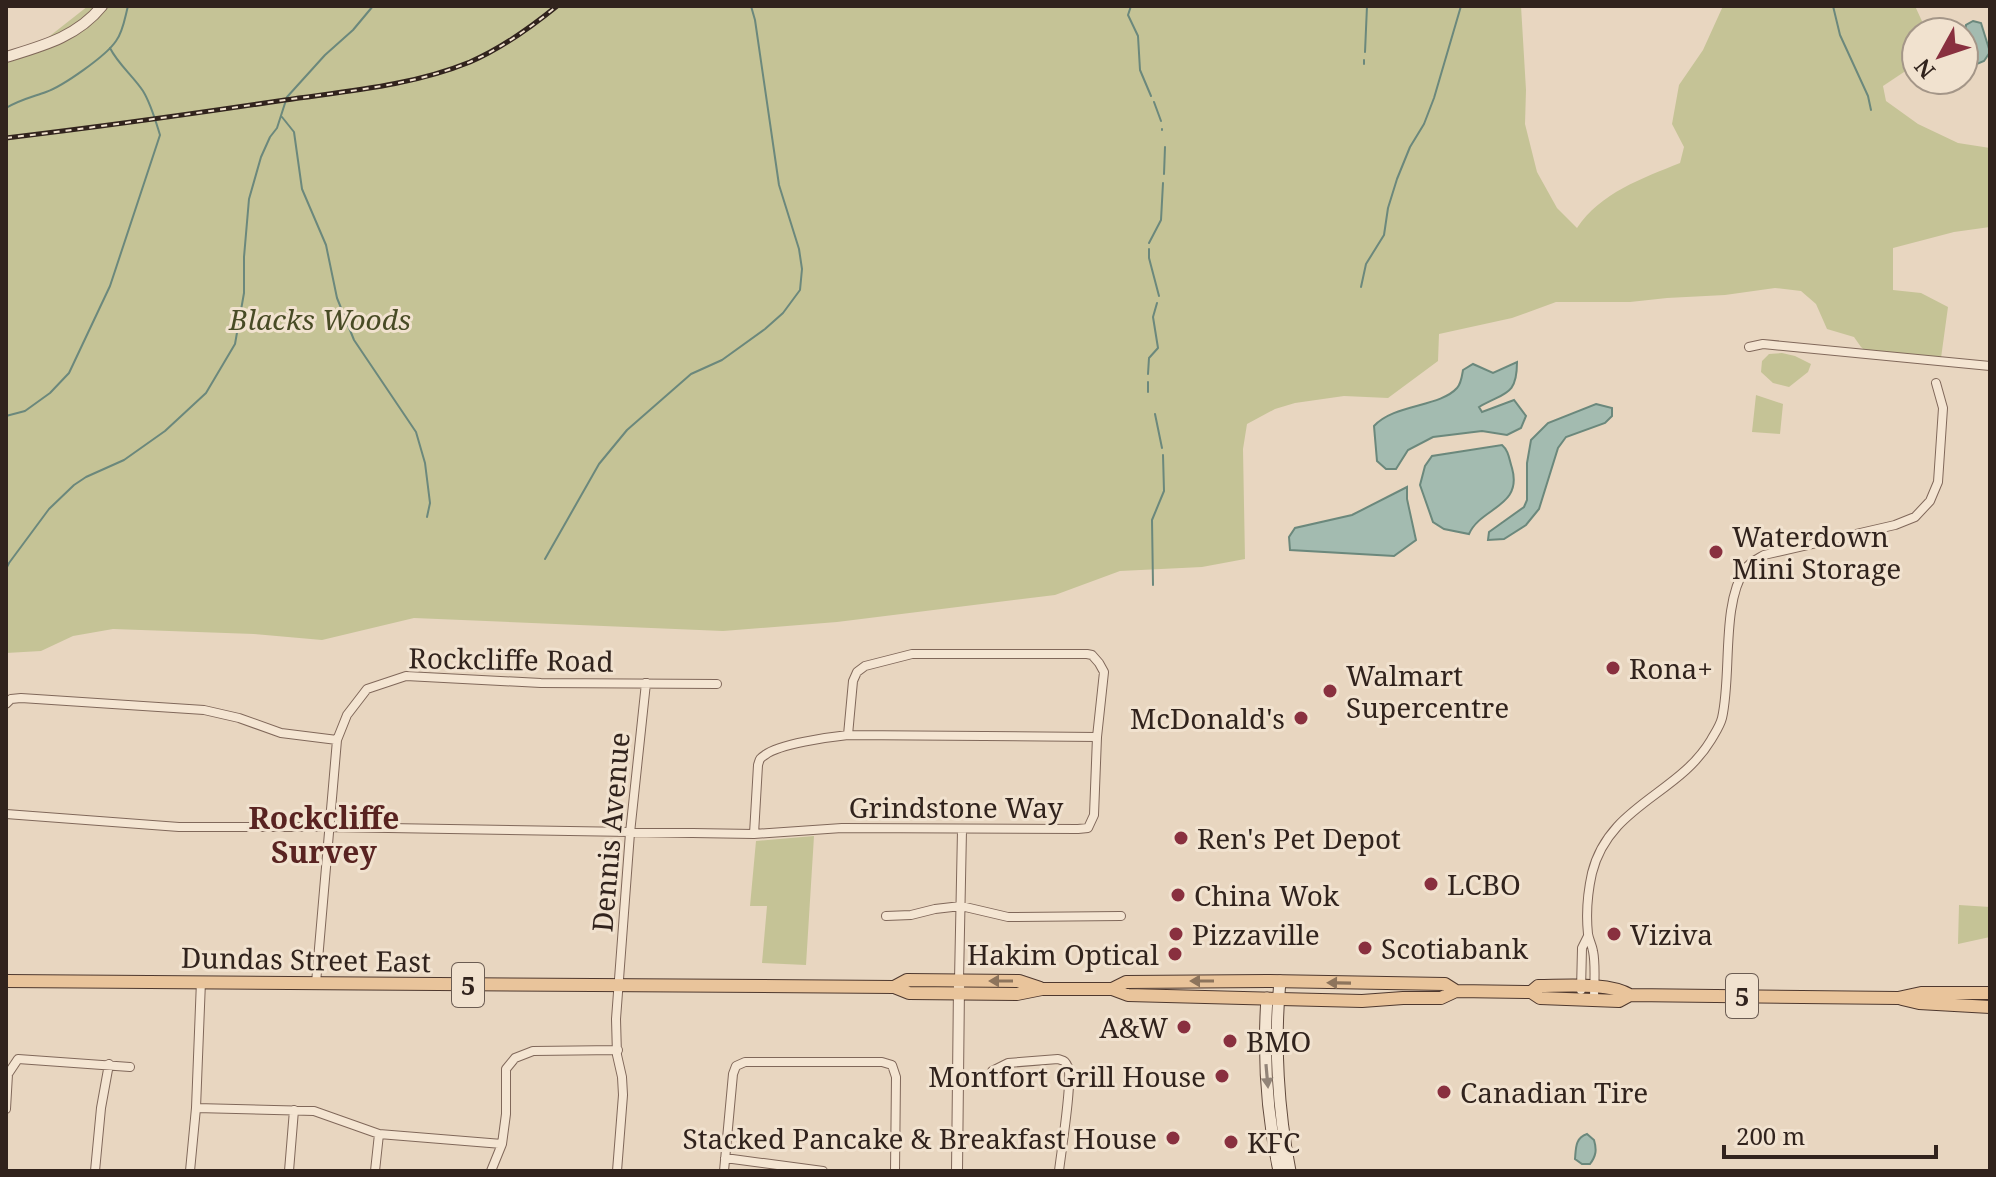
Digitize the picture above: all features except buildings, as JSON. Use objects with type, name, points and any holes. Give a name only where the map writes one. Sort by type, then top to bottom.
[{"type":"main road","name":"Dundas Street East","points":[[6,981],[894,987],[907,980],[958,987],[1019,981],[1042,989],[1112,989],[1128,995],[1293,1001],[1441,998],[1456,991],[1531,992],[1540,998],[1587,993],[1619,1001],[1630,995],[1898,998],[1919,1003],[1990,1007]]},
{"type":"main road","name":"Dundas Street East","points":[[1112,989],[1126,982],[1274,981],[1445,984],[1456,991]]},
{"type":"main road","points":[[1274,981],[1266,1060],[1279,1171]]},
{"type":"main road","name":"Dundas Street East","points":[[1898,998],[1921,993],[1990,993]]},
{"type":"main road","points":[[1273,998],[1283,1131],[1290,1171]]},
{"type":"street","points":[[6,57],[56,41],[76,31],[102,6]]},
{"type":"street","points":[[1749,347],[1763,344],[1990,366]]},
{"type":"street","points":[[1587,993],[1582,948],[1588,936],[1592,873],[1603,845],[1622,820],[1674,782],[1702,755],[1721,723],[1731,614],[1738,583],[1746,567],[1764,555],[1895,525],[1915,517],[1930,501],[1938,482],[1943,408],[1936,383]]},
{"type":"street","name":"Grindstone Way","points":[[6,814],[179,827],[630,833],[754,834],[842,828],[1088,828],[1094,815],[1097,737],[1104,672],[1092,655],[1087,654],[912,654],[865,666],[857,672],[853,681],[848,735]]},
{"type":"street","name":"Rockcliffe Road","points":[[337,740],[347,715],[367,689],[406,676],[541,683],[717,684]]},
{"type":"street","name":"Dennis Avenue","points":[[617,1171],[623,1095],[616,1019],[630,833],[646,683]]},
{"type":"street","points":[[6,704],[11,699],[21,698],[204,710],[281,733],[337,740],[316,983]]},
{"type":"street","points":[[754,834],[757,773],[761,757],[822,737],[1097,737]]},
{"type":"street","points":[[957,1171],[962,830]]},
{"type":"street","points":[[886,916],[961,906],[1008,917],[1121,916]]},
{"type":"street","points":[[190,1171],[201,981]]},
{"type":"street","points":[[491,1171],[502,1144],[506,1069],[515,1058],[533,1051],[618,1050]]},
{"type":"street","points":[[6,1109],[8,1074],[18,1059],[130,1067]]},
{"type":"street","points":[[992,1071],[1008,1063],[1058,1059],[1067,1064],[1068,1092],[1059,1171]]},
{"type":"street","points":[[724,1171],[733,1074],[734,1069],[745,1062],[882,1062],[892,1065],[895,1070],[895,1171]]},
{"type":"street","points":[[95,1171],[109,1064]]},
{"type":"street","points":[[196,1108],[314,1111],[379,1134],[502,1144]]},
{"type":"street","points":[[289,1171],[294,1110]]},
{"type":"street","points":[[375,1171],[379,1134]]},
{"type":"street","points":[[725,1158],[823,1171]]},
{"type":"green space","name":"Blacks Woods","points":[[88,6],[1521,6],[1525,124],[1537,172],[1557,208],[1577,228],[1610,196],[1680,163],[1684,147],[1672,124],[1679,85],[1703,50],[1723,6],[1915,6],[1920,16],[1900,16],[1900,75],[1883,86],[1886,101],[1918,124],[1958,143],[1990,148],[1990,227],[1954,232],[1893,248],[1893,290],[1921,293],[1948,307],[1941,358],[1869,354],[1854,337],[1827,329],[1816,304],[1801,291],[1775,288],[1630,302],[1556,302],[1512,318],[1439,334],[1438,361],[1388,398],[1344,396],[1295,403],[1275,409],[1247,424],[1243,449],[1245,559],[1202,567],[1120,571],[1055,595],[837,622],[723,631],[414,618],[322,640],[254,634],[113,629],[73,636],[41,651],[6,653],[6,59],[32,50]]},
{"type":"green space","points":[[1782,353],[1811,364],[1808,372],[1789,387],[1773,383],[1761,372],[1762,361],[1769,354]]},
{"type":"green space","points":[[1756,395],[1783,404],[1780,434],[1752,432]]},
{"type":"green space","points":[[814,836],[806,965],[762,963],[767,906],[750,906],[756,841]]},
{"type":"green space","points":[[1959,905],[1990,907],[1990,937],[1958,944]]},
{"type":"shaded area","points":[[1980,23],[1990,52],[1980,63]]},
{"type":"shaded area","points":[[1517,362],[1515,381],[1508,392],[1479,407],[1482,412],[1514,400],[1526,416],[1521,428],[1507,435],[1482,431],[1433,437],[1408,450],[1396,469],[1386,469],[1377,461],[1374,426],[1383,419],[1449,394],[1457,388],[1463,370],[1473,364],[1493,373]]},
{"type":"shaded area","points":[[1596,404],[1612,408],[1612,416],[1605,423],[1566,437],[1558,448],[1539,509],[1526,525],[1504,539],[1488,540],[1489,532],[1524,507],[1531,440],[1548,423]]},
{"type":"shaded area","points":[[1502,445],[1508,455],[1514,481],[1506,499],[1482,518],[1469,534],[1444,529],[1433,522],[1420,485],[1425,466],[1432,456]]},
{"type":"shaded area","points":[[1407,487],[1416,540],[1394,556],[1290,550],[1289,537],[1295,528],[1352,515]]},
{"type":"shaded area","points":[[1587,1134],[1594,1140],[1595,1153],[1590,1164],[1582,1164],[1575,1159],[1576,1147],[1580,1138]]},
{"type":"waterway","points":[[6,108],[53,89],[84,70],[118,37],[128,6]]},
{"type":"waterway","points":[[6,569],[49,509],[74,485],[124,460],[165,431],[206,393],[235,344],[244,293],[249,199],[261,157],[277,128],[287,97],[373,6]]},
{"type":"waterway","points":[[545,559],[599,464],[627,430],[691,374],[722,360],[765,329],[783,313],[800,290],[802,269],[799,249],[779,185],[751,6]]},
{"type":"waterway","points":[[1131,6],[1128,15],[1138,36],[1140,70],[1151,96]]},
{"type":"waterway","points":[[1365,52],[1367,6]]},
{"type":"waterway","points":[[1361,287],[1366,264],[1384,235],[1397,179],[1434,98],[1461,6]]},
{"type":"waterway","points":[[1833,6],[1840,35],[1868,96],[1871,110]]},
{"type":"waterway","points":[[6,416],[25,411],[50,393],[69,373],[110,286],[160,135],[143,91],[110,48]]},
{"type":"waterway","points":[[1154,102],[1161,121]]},
{"type":"waterway","points":[[282,117],[294,132],[302,189],[326,245],[337,298],[354,340],[416,432],[425,463],[430,503],[427,517]]},
{"type":"waterway","points":[[1164,174],[1165,147]]},
{"type":"waterway","points":[[1149,243],[1161,220],[1163,183]]},
{"type":"waterway","points":[[1149,249],[1159,296]]},
{"type":"waterway","points":[[1148,374],[1149,358],[1158,348],[1153,317],[1157,303]]},
{"type":"waterway","points":[[1148,382],[1148,392]]},
{"type":"waterway","points":[[1155,414],[1162,448]]},
{"type":"waterway","points":[[1153,585],[1152,520],[1164,491],[1163,455]]},
{"type":"railway","points":[[6,138],[355,90],[425,77],[470,62],[493,50],[557,6]]},
{"type":"place","name":"Waterdown Mini Storage","points":[[1716,552]]},
{"type":"place","name":"Rona+","points":[[1613,668]]},
{"type":"place","name":"Walmart Supercentre","points":[[1330,691]]},
{"type":"place","name":"McDonald's","points":[[1301,718]]},
{"type":"place","name":"Ren's Pet Depot","points":[[1181,838]]},
{"type":"place","name":"LCBO","points":[[1431,884]]},
{"type":"place","name":"China Wok","points":[[1178,895]]},
{"type":"place","name":"Pizzaville","points":[[1176,934]]},
{"type":"place","name":"Viziva","points":[[1614,934]]},
{"type":"place","name":"Scotiabank","points":[[1365,948]]},
{"type":"place","name":"Hakim Optical","points":[[1175,954]]},
{"type":"place","name":"A&W","points":[[1184,1027]]},
{"type":"place","name":"BMO","points":[[1230,1041]]},
{"type":"place","name":"Montfort Grill House","points":[[1222,1076]]},
{"type":"place","name":"Canadian Tire","points":[[1444,1092]]},
{"type":"place","name":"Stacked Pancake & Breakfast House","points":[[1173,1138]]},
{"type":"place","name":"KFC","points":[[1231,1142]]},
{"type":"district","name":"Rockcliffe Survey","points":[[324,834]]}]
